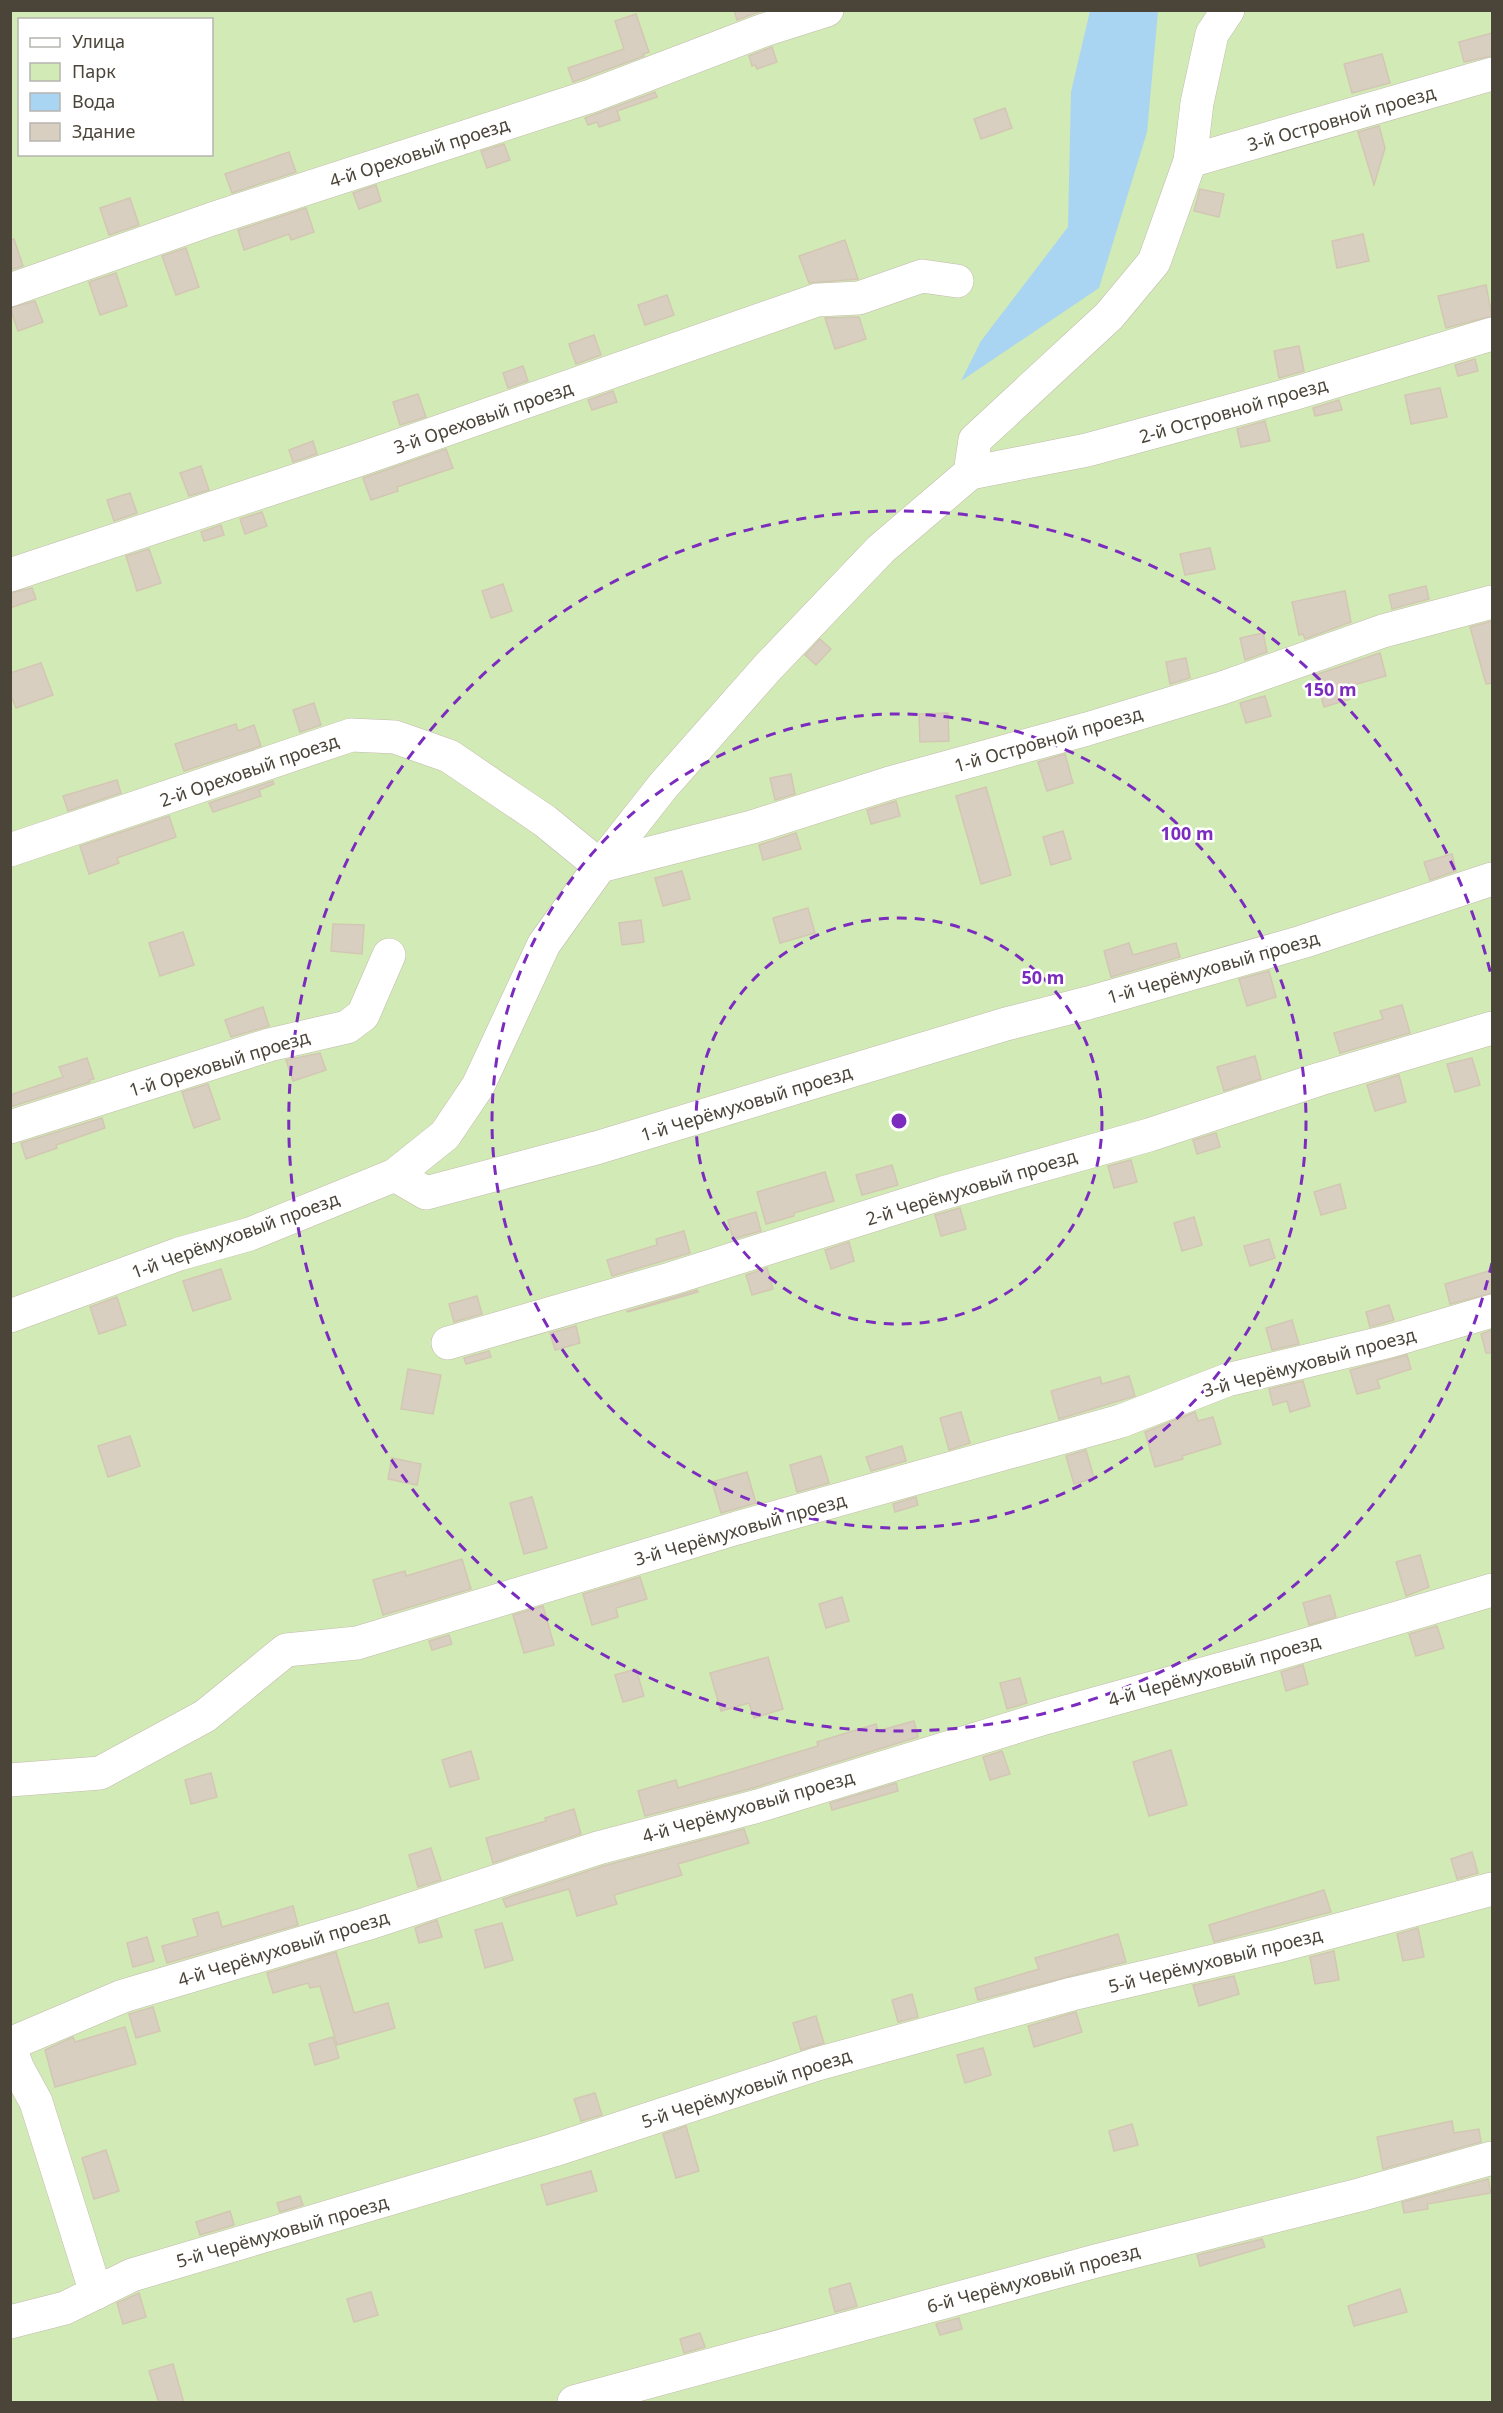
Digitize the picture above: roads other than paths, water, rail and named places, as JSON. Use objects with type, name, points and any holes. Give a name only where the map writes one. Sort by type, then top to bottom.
[{"type":"street","name":"4-й Ореховый проезд","points":[[10,291],[212,219],[591,96],[764,30],[827,10]]},
{"type":"street","points":[[395,1174],[445,1135],[478,1086],[544,944],[600,866],[663,786],[769,666],[881,549],[970,474],[975,440],[1109,316],[1154,262],[1190,161],[1197,103],[1212,34],[1228,10]]},
{"type":"street","name":"3-й Островной проезд","points":[[1190,161],[1492,74]]},
{"type":"street","name":"3-й Ореховый проезд","points":[[10,575],[369,456],[817,300],[859,298],[922,276],[957,281]]},
{"type":"street","name":"2-й Островной проезд","points":[[970,474],[1087,450],[1296,393],[1492,334]]},
{"type":"street","name":"1-й Островной проезд","points":[[600,866],[752,826],[890,783],[1087,729],[1222,688],[1383,631],[1492,602]]},
{"type":"street","name":"2-й Ореховый проезд","points":[[10,850],[351,735],[395,737],[449,756],[545,821],[600,866]]},
{"type":"street","name":"1-й Черёмуховый проезд","points":[[10,1316],[179,1254],[250,1234],[395,1174],[426,1194],[608,1144],[1006,1024],[1302,942],[1492,879]]},
{"type":"street","name":"1-й Ореховый проезд","points":[[10,1127],[268,1045],[347,1028],[363,1015],[389,955]]},
{"type":"street","name":"2-й Черёмуховый проезд","points":[[448,1343],[670,1279],[943,1193],[1149,1135],[1320,1079],[1492,1028]]},
{"type":"street","name":"3-й Черёмуховый проезд","points":[[10,1780],[100,1773],[205,1716],[286,1650],[357,1643],[737,1528],[1121,1421],[1227,1380],[1390,1341],[1492,1311]]},
{"type":"street","name":"4-й Черёмуховый проезд","points":[[10,2046],[123,1996],[366,1924],[598,1848],[758,1806],[1048,1717],[1265,1657],[1492,1590]]},
{"type":"street","name":"5-й Черёмуховый проезд","points":[[10,2322],[65,2308],[132,2275],[554,2150],[817,2064],[1072,1994],[1278,1946],[1492,1889]]},
{"type":"street","points":[[10,2046],[18,2069],[36,2102],[96,2293]]},
{"type":"street","name":"6-й Черёмуховый проезд","points":[[574,2403],[1084,2264],[1359,2195],[1492,2158]]},
{"type":"water","points":[[1090,11],[1158,11],[1147,132],[1099,288],[961,381],[981,341],[1068,227],[1071,92]]}]
